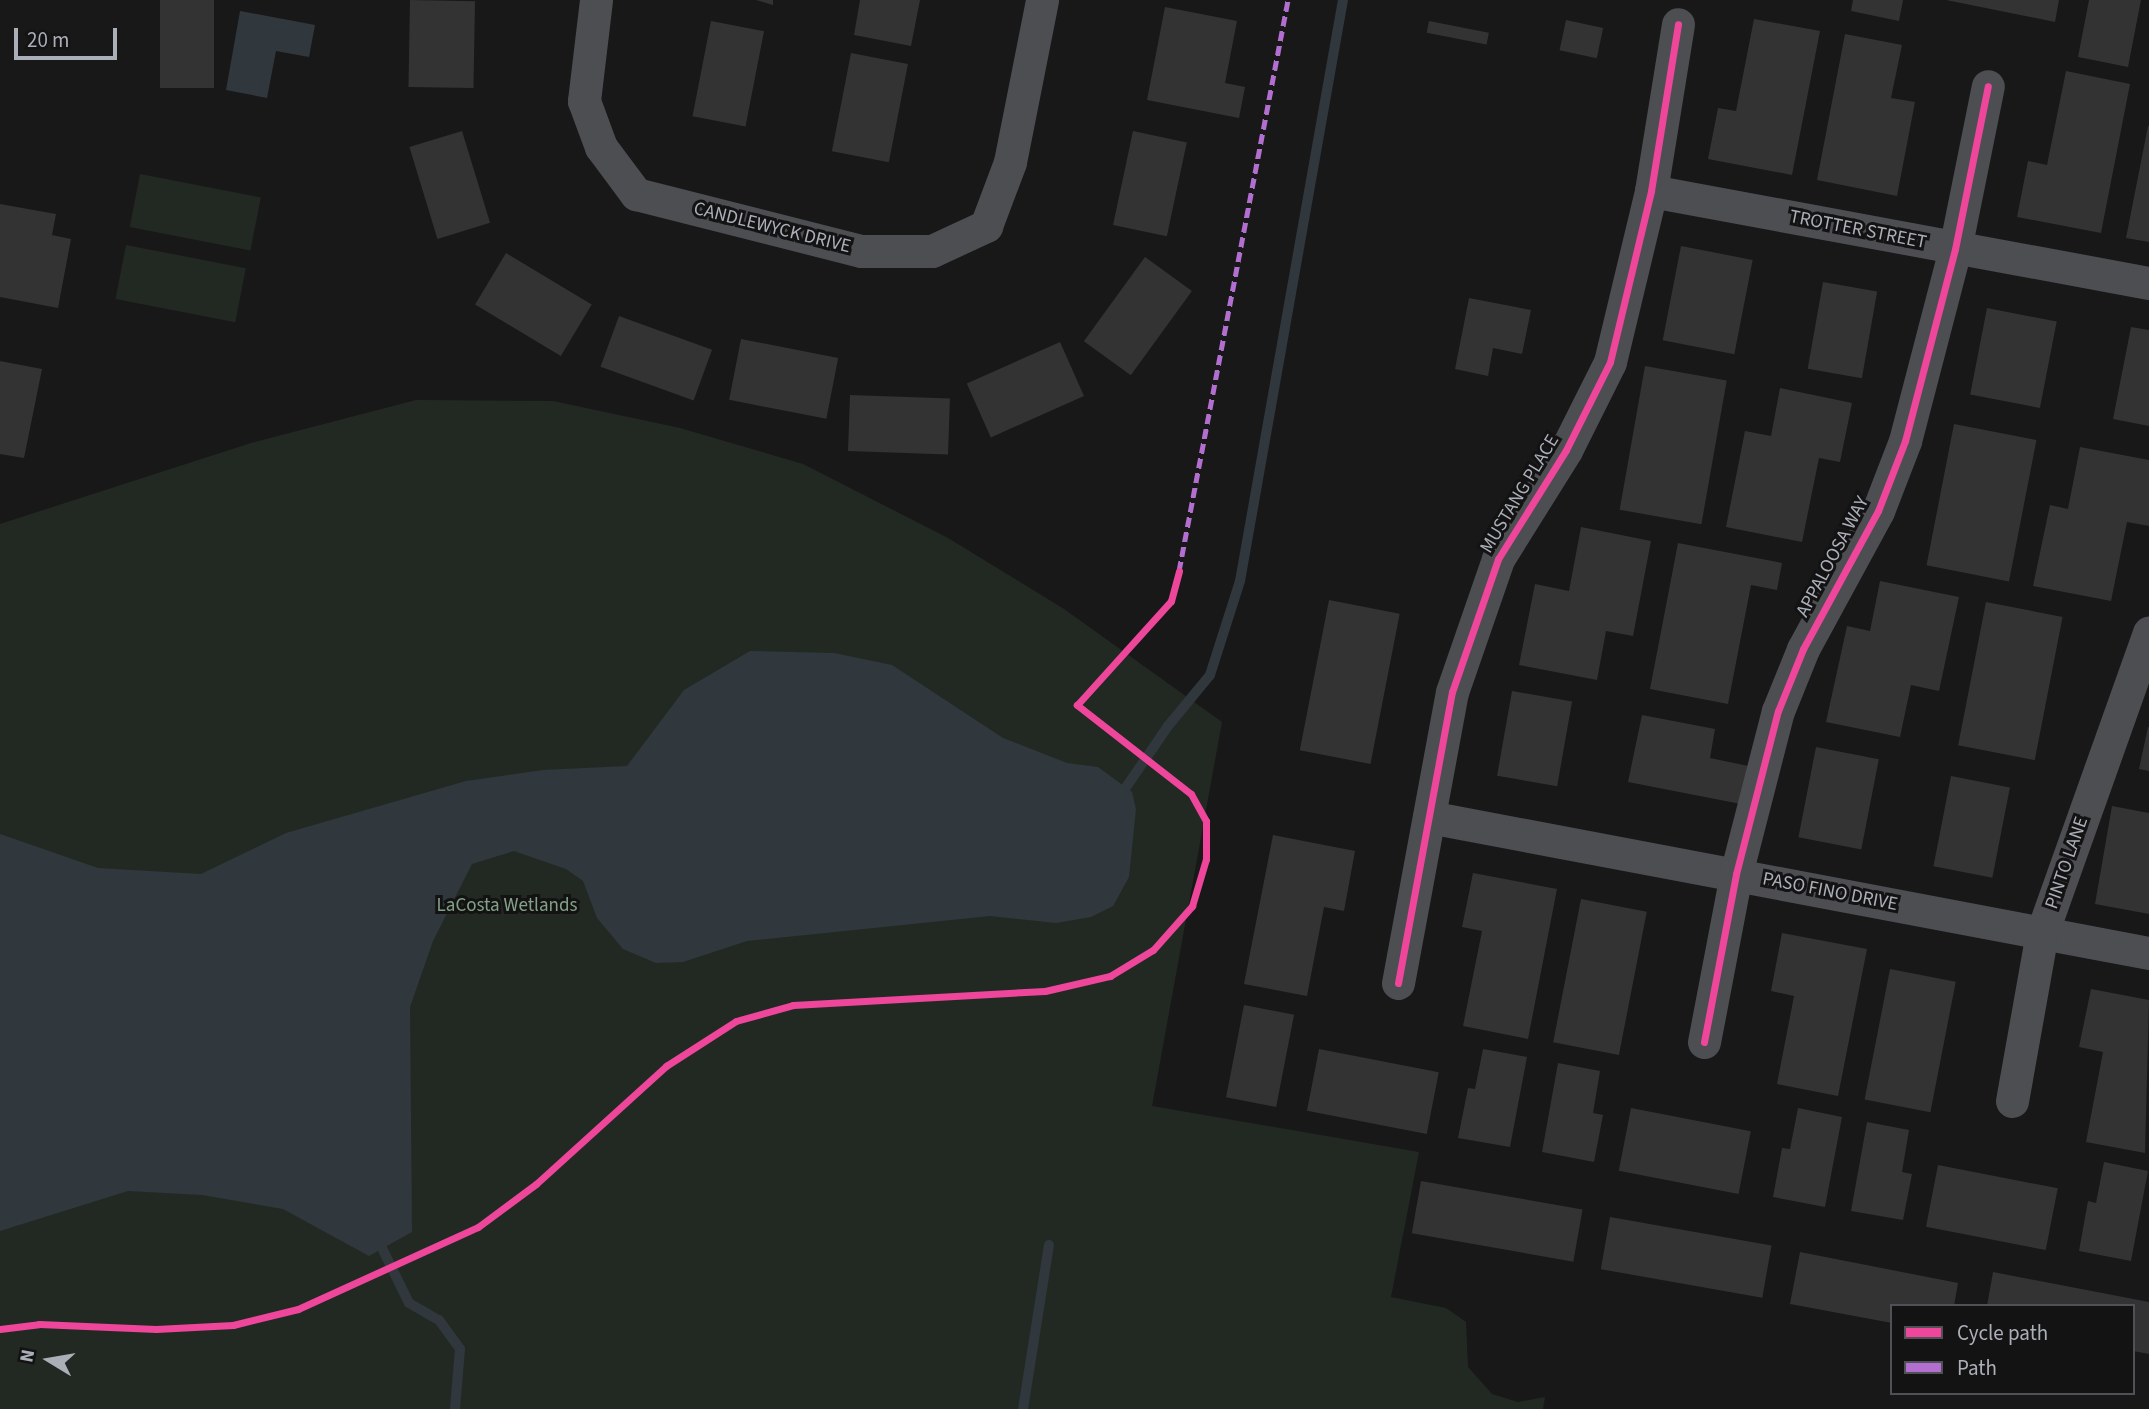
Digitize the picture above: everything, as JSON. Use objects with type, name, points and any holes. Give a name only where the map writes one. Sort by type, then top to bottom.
[{"type":"street","name":"CANDLEWYCK DRIVE","points":[[596,0],[583,101],[601,147],[636,194],[861,251],[932,251],[986,226],[1010,162],[1042,0]]},
{"type":"street","name":"MUSTANG PLACE","points":[[1398,983],[1452,692],[1498,559],[1566,450],[1610,362],[1651,191],[1678,24]]},
{"type":"street","name":"APPALOOSA WAY","points":[[1704,1042],[1736,874],[1778,711],[1803,649],[1878,510],[1905,441],[1955,249],[1987,86]]},
{"type":"street","name":"TROTTER STREET","points":[[1651,191],[2149,284]]},
{"type":"street","name":"PINTO LANE","points":[[2012,1101],[2042,933],[2149,633]]},
{"type":"street","name":"PASO FINO DRIVE","points":[[1429,817],[2149,953]]},
{"type":"green space","points":[[140,174],[261,197],[250,250],[130,227]]},
{"type":"green space","points":[[126,245],[246,268],[235,322],[116,299]]},
{"type":"green space","name":"LaCosta Wetlands","points":[[416,400],[553,401],[680,428],[803,464],[948,538],[1064,609],[1222,722],[1152,1106],[1419,1152],[1391,1297],[1446,1308],[1466,1322],[1468,1367],[1492,1394],[1518,1402],[1545,1397],[1543,1409],[0,1409],[0,524],[251,443]]},
{"type":"shaded area","points":[[240,11],[315,25],[309,57],[276,51],[267,98],[226,90]]},
{"type":"shaded area","points":[[750,651],[834,653],[892,665],[1003,738],[1067,763],[1098,767],[1132,792],[1136,809],[1129,877],[1113,906],[1091,917],[1056,923],[990,916],[747,941],[683,962],[656,963],[623,949],[597,918],[583,881],[566,869],[514,851],[472,864],[433,941],[410,1007],[412,1232],[369,1256],[283,1209],[202,1195],[128,1191],[0,1231],[0,834],[98,868],[201,874],[286,833],[466,781],[543,770],[627,766],[684,690]]},
{"type":"building","points":[[160,0],[214,0],[214,88],[160,88]]},
{"type":"building","points":[[410,0],[475,1],[473,88],[408,87]]},
{"type":"building","points":[[756,0],[773,0],[773,5]]},
{"type":"building","points":[[860,0],[920,0],[911,46],[854,35]]},
{"type":"building","points":[[1853,0],[1903,0],[1899,21],[1851,11]]},
{"type":"building","points":[[1946,0],[2059,0],[2055,22]]},
{"type":"building","points":[[2089,0],[2141,0],[2128,67],[2078,57]]},
{"type":"building","points":[[1165,7],[1237,21],[1225,83],[1245,87],[1239,118],[1147,100]]},
{"type":"building","points":[[1754,19],[1820,31],[1792,175],[1708,159],[1718,108],[1736,111]]},
{"type":"building","points":[[1566,20],[1603,28],[1597,58],[1560,50]]},
{"type":"building","points":[[711,21],[764,31],[745,127],[692,116]]},
{"type":"building","points":[[1429,21],[1489,33],[1487,44],[1427,33]]},
{"type":"building","points":[[1845,34],[1902,45],[1891,98],[1915,102],[1897,196],[1817,180]]},
{"type":"building","points":[[851,53],[908,64],[889,162],[832,151]]},
{"type":"building","points":[[2066,71],[2130,84],[2101,233],[2017,217],[2028,161],[2047,165]]},
{"type":"building","points":[[2149,126],[2149,242],[2126,238]]},
{"type":"building","points":[[462,131],[490,223],[437,239],[409,147]]},
{"type":"building","points":[[1133,131],[1187,142],[1167,236],[1113,225]]},
{"type":"building","points":[[0,204],[56,214],[52,235],[71,239],[58,308],[0,297]]},
{"type":"building","points":[[1681,246],[1753,260],[1734,354],[1663,340]]},
{"type":"building","points":[[506,253],[592,305],[561,356],[475,304]]},
{"type":"building","points":[[1145,257],[1192,291],[1131,375],[1084,341]]},
{"type":"building","points":[[1823,282],[1877,292],[1862,378],[1808,369]]},
{"type":"building","points":[[1469,298],[1531,310],[1522,354],[1493,348],[1488,376],[1455,369]]},
{"type":"building","points":[[1987,308],[2057,322],[2040,408],[1970,394]]},
{"type":"building","points":[[619,316],[712,350],[694,401],[601,367]]},
{"type":"building","points":[[2131,327],[2149,330],[2149,426],[2113,419]]},
{"type":"building","points":[[741,339],[838,358],[826,419],[729,400]]},
{"type":"building","points":[[1060,342],[1084,396],[991,437],[967,383]]},
{"type":"building","points":[[0,361],[42,369],[24,458],[0,454]]},
{"type":"building","points":[[1645,366],[1727,380],[1701,524],[1620,510]]},
{"type":"building","points":[[1780,388],[1852,403],[1840,462],[1819,458],[1802,542],[1726,527],[1745,431],[1771,436]]},
{"type":"building","points":[[850,395],[950,398],[948,454],[848,451]]},
{"type":"building","points":[[1954,424],[2036,440],[2009,581],[1927,565]]},
{"type":"building","points":[[2080,447],[2149,460],[2149,526],[2127,522],[2111,601],[2033,586],[2050,505],[2068,509]]},
{"type":"building","points":[[1581,527],[1651,541],[1633,636],[1606,631],[1597,680],[1519,665],[1535,584],[1569,591]]},
{"type":"building","points":[[1678,543],[1782,563],[1777,590],[1751,585],[1728,704],[1650,689]]},
{"type":"building","points":[[1880,581],[1959,597],[1939,691],[1911,685],[1900,737],[1826,722],[1847,626],[1870,631]]},
{"type":"building","points":[[1329,600],[1400,614],[1370,764],[1300,750]]},
{"type":"building","points":[[1986,602],[2063,617],[2035,760],[1958,745]]},
{"type":"building","points":[[1512,691],[1572,702],[1557,786],[1497,776]]},
{"type":"building","points":[[1642,715],[1715,729],[1710,758],[1753,767],[1746,805],[1628,782]]},
{"type":"building","points":[[2149,727],[2149,771],[2139,769]]},
{"type":"building","points":[[1816,747],[1879,759],[1861,850],[1798,837]]},
{"type":"building","points":[[1951,776],[2010,787],[1992,878],[1933,866]]},
{"type":"building","points":[[2112,806],[2149,813],[2149,914],[2095,904]]},
{"type":"building","points":[[1273,835],[1355,851],[1344,911],[1324,907],[1307,996],[1244,984]]},
{"type":"building","points":[[1473,873],[1557,889],[1528,1039],[1463,1026],[1482,931],[1462,927]]},
{"type":"building","points":[[1581,899],[1647,912],[1619,1055],[1553,1042]]},
{"type":"building","points":[[1782,933],[1867,949],[1838,1096],[1777,1084],[1794,996],[1771,991]]},
{"type":"building","points":[[1890,969],[1956,982],[1930,1112],[1865,1100]]},
{"type":"building","points":[[2091,989],[2149,1000],[2145,1153],[2086,1142],[2103,1052],[2079,1047]]},
{"type":"building","points":[[1244,1005],[1294,1015],[1276,1107],[1226,1097]]},
{"type":"building","points":[[1319,1049],[1439,1072],[1427,1134],[1307,1111]]},
{"type":"building","points":[[1483,1049],[1527,1057],[1510,1147],[1458,1138],[1468,1088],[1475,1089]]},
{"type":"building","points":[[1558,1063],[1600,1071],[1593,1113],[1603,1115],[1594,1162],[1542,1152]]},
{"type":"building","points":[[1631,1108],[1751,1131],[1739,1194],[1619,1171]]},
{"type":"building","points":[[1798,1108],[1842,1117],[1825,1207],[1773,1197],[1782,1148],[1790,1149]]},
{"type":"building","points":[[1867,1122],[1909,1130],[1902,1172],[1912,1174],[1903,1220],[1851,1211]]},
{"type":"building","points":[[2104,1162],[2148,1171],[2131,1261],[2079,1251],[2088,1201],[2096,1203]]},
{"type":"building","points":[[1938,1165],[2058,1188],[2046,1250],[1926,1227]]},
{"type":"building","points":[[1421,1181],[1583,1209],[1573,1262],[1412,1233]]},
{"type":"building","points":[[1610,1217],[1772,1245],[1762,1298],[1601,1269]]},
{"type":"building","points":[[1800,1252],[1958,1283],[1954,1304],[1890,1304],[1890,1323],[1790,1304]]},
{"type":"building","points":[[1993,1272],[2149,1302],[2149,1354],[2135,1351],[2135,1304],[1987,1304]]},
{"type":"waterway","points":[[1118,799],[1168,726],[1210,675],[1240,581],[1343,0]]},
{"type":"waterway","points":[[1023,1409],[1049,1245]]},
{"type":"waterway","points":[[382,1248],[409,1303],[439,1320],[460,1349],[455,1409]]},
{"type":"marked path","points":[[1179,571],[1288,0]]},
{"type":"cycle path","points":[[1398,983],[1452,692],[1498,559],[1566,450],[1610,362],[1651,191],[1678,24]]},
{"type":"cycle path","points":[[1704,1042],[1736,874],[1778,711],[1803,649],[1878,511],[1905,441],[1955,249],[1988,86]]},
{"type":"cycle path","points":[[0,1329],[39,1324],[156,1329],[233,1325],[298,1309],[478,1227],[536,1184],[666,1066],[736,1021],[793,1005],[1045,991],[1110,976],[1153,950],[1192,906],[1206,859],[1206,821],[1191,794],[1077,705],[1171,601],[1179,571]]}]
